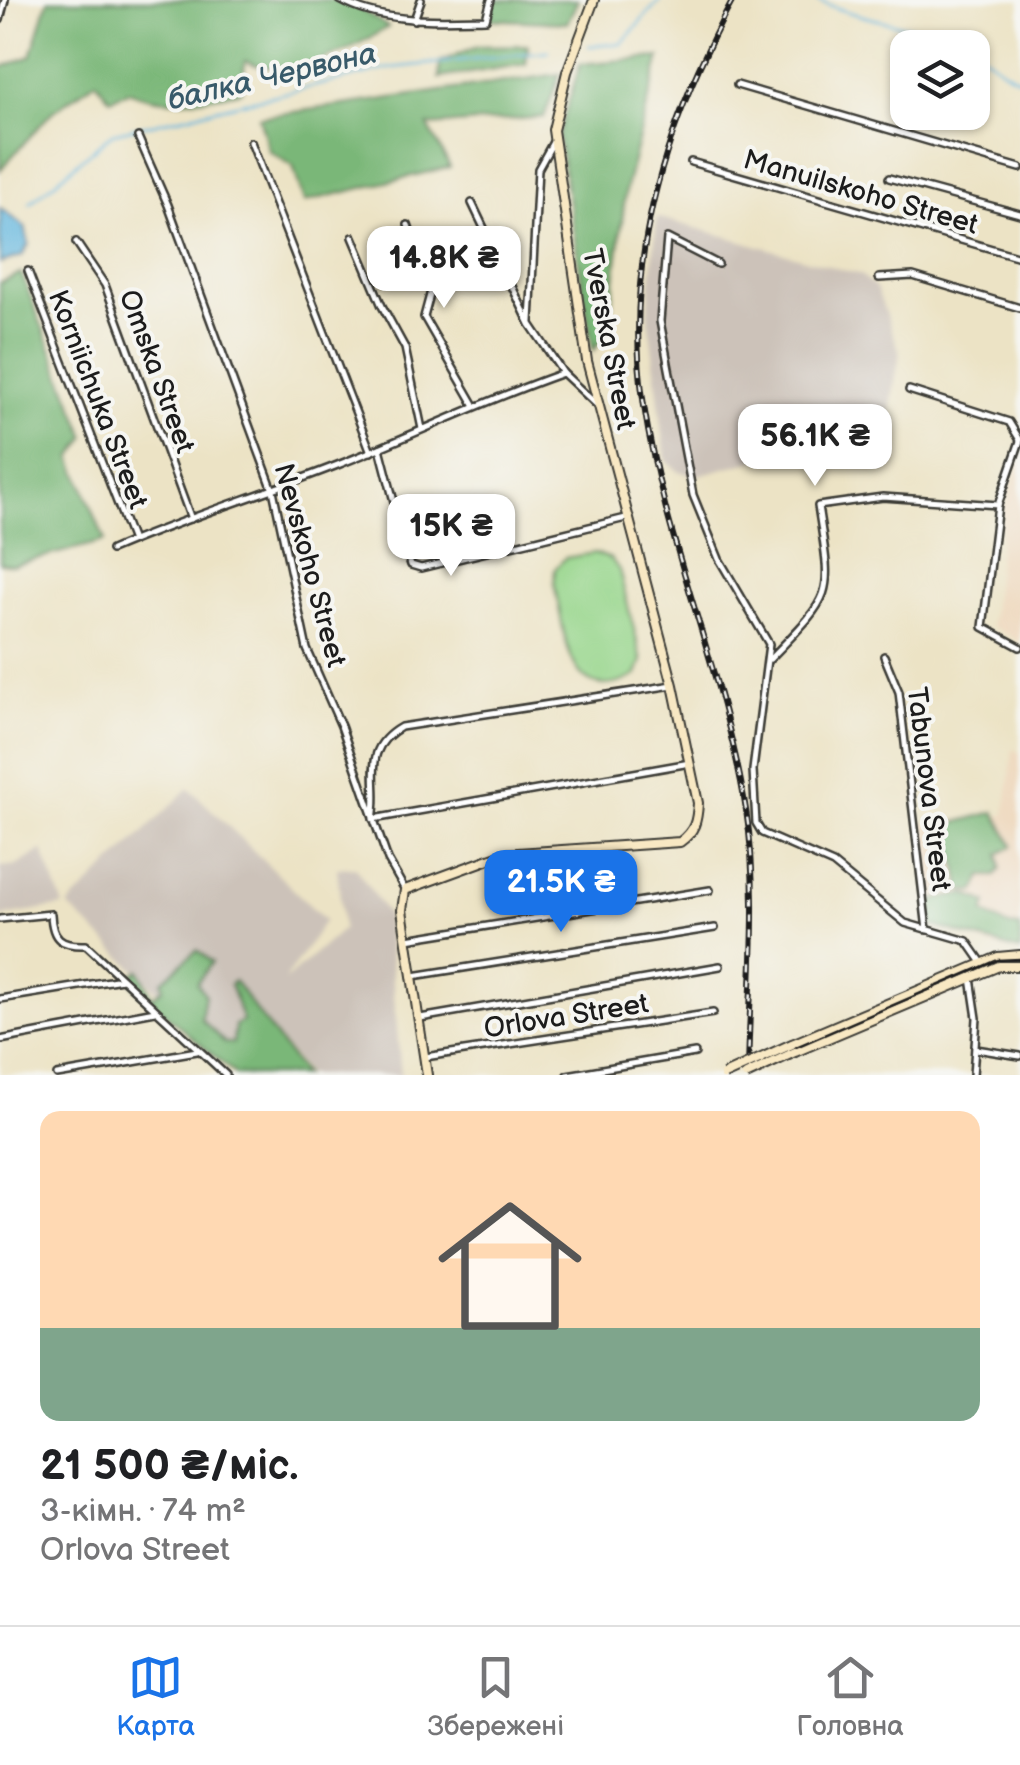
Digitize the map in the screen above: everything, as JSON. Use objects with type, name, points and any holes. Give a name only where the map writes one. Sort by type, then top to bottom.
[{"type":"main road","name":"Tverska Street","points":[[405,890],[504,854],[680,842],[691,834],[697,820],[690,762],[673,685],[597,405],[554,140],[567,72],[594,0]]},
{"type":"main road","points":[[405,890],[407,939],[427,1075]]},
{"type":"main road","points":[[724,1075],[971,978],[998,957],[1020,956]]},
{"type":"main road","points":[[746,1075],[794,1048],[984,968],[1020,966]]},
{"type":"street","points":[[0,20],[5,0]]},
{"type":"street","points":[[340,0],[355,9],[414,20],[486,19],[491,0]]},
{"type":"street","points":[[355,9],[358,0]]},
{"type":"street","points":[[414,20],[420,0]]},
{"type":"street","points":[[737,85],[1020,168]]},
{"type":"street","name":"Nevskoho Street","points":[[138,137],[168,205],[273,490],[307,649],[342,726],[388,860],[405,890]]},
{"type":"street","points":[[530,324],[538,170],[554,140]]},
{"type":"street","points":[[250,142],[371,452]]},
{"type":"street","name":"Manuilskoho Street","points":[[691,162],[1020,258]]},
{"type":"street","points":[[889,178],[1020,214]]},
{"type":"street","points":[[472,203],[530,324],[563,373],[597,405]]},
{"type":"street","points":[[408,224],[431,291],[424,318],[474,404]]},
{"type":"street","points":[[353,237],[382,306],[405,348],[422,429]]},
{"type":"street","points":[[718,264],[667,238],[660,321],[694,495],[719,559],[764,631],[770,659],[753,770],[756,824],[762,832],[833,864],[905,923],[967,941],[984,968]]},
{"type":"street","name":"Omska Street","points":[[76,242],[105,285],[191,519]]},
{"type":"street","name":"Korniichuka Street","points":[[28,271],[132,540]]},
{"type":"street","points":[[879,278],[913,276],[1020,308]]},
{"type":"street","points":[[110,550],[371,452],[474,404],[563,373]]},
{"type":"street","points":[[910,390],[1009,422],[1020,440],[998,504],[982,627],[1020,648]]},
{"type":"street","points":[[380,448],[412,565],[421,568],[626,518]]},
{"type":"street","points":[[770,659],[810,618],[825,594],[829,577],[818,506],[882,497],[998,504]]},
{"type":"street","name":"Tabunova Street","points":[[884,656],[899,692],[927,930]]},
{"type":"street","points":[[673,685],[401,728],[382,740],[372,762],[374,819],[690,762]]},
{"type":"street","points":[[407,939],[710,890]]},
{"type":"street","points":[[0,920],[52,914],[52,931],[58,940],[66,946],[86,944],[226,1075]]},
{"type":"street","points":[[413,976],[716,928]]},
{"type":"street","name":"Orlova Street","points":[[420,1018],[720,966]]},
{"type":"street","points":[[971,978],[974,1075]]},
{"type":"street","points":[[0,999],[122,979]]},
{"type":"street","points":[[0,1040],[155,1012]]},
{"type":"street","name":"Orlova Street","points":[[425,1057],[713,1013]]},
{"type":"street","points":[[976,1049],[1020,1056]]},
{"type":"street","points":[[57,1075],[197,1051]]},
{"type":"street","points":[[567,1075],[695,1053]]},
{"type":"shaded area","points":[[657,217],[861,275],[876,288],[900,352],[888,424],[695,476],[678,471],[666,460],[648,313]]},
{"type":"shaded area","points":[[1020,460],[1020,642],[991,626],[1003,510]]},
{"type":"shaded area","points":[[1013,749],[1020,753],[1020,951],[994,947],[931,922],[921,823],[1005,815]]},
{"type":"shaded area","points":[[189,788],[325,920],[284,981],[343,929],[337,868],[355,867],[387,914],[401,1075],[307,1075],[260,1015],[229,1059],[68,906]]},
{"type":"shaded area","points":[[42,850],[64,906],[0,917],[0,867],[18,865]]},
{"type":"green space","points":[[48,0],[346,0],[388,27],[355,46],[301,66],[282,68],[245,61],[242,91],[214,97],[170,100],[129,91],[110,99],[96,81],[52,112],[0,170],[0,68],[31,56]]},
{"type":"green space","points":[[492,0],[578,0],[567,23],[486,19]]},
{"type":"green space","points":[[528,45],[526,64],[439,78],[440,62],[477,46]]},
{"type":"green space","points":[[660,57],[626,188],[609,330],[593,351],[558,137],[580,64]]},
{"type":"green space","points":[[560,74],[544,117],[428,126],[450,167],[304,202],[293,166],[269,151],[259,117]]},
{"type":"green space","points":[[21,273],[86,437],[72,458],[105,541],[13,565],[0,563],[0,283]]},
{"type":"green space","points":[[595,553],[611,559],[619,570],[642,661],[637,675],[614,684],[596,684],[583,676],[573,662],[554,584],[555,569],[565,558]]},
{"type":"green space","points":[[995,812],[1013,846],[999,854],[1001,868],[996,876],[982,876],[975,892],[961,890],[953,845],[942,826]]},
{"type":"green space","points":[[966,894],[987,903],[984,913],[1007,926],[1020,927],[1020,951],[931,925],[932,900]]},
{"type":"green space","points":[[197,950],[212,962],[197,983],[205,994],[201,1019],[225,1043],[233,1043],[235,1025],[243,1021],[230,984],[234,981],[304,1075],[236,1075],[136,989],[129,977],[139,970],[153,997],[163,988],[162,981]]},
{"type":"water","points":[[0,208],[25,227],[29,244],[22,256],[0,263]]},
{"type":"waterway","name":"балка Червона","points":[[589,46],[621,44],[660,0]]},
{"type":"waterway","name":"балка Червона","points":[[817,0],[963,42],[1020,79]]},
{"type":"waterway","name":"балка Червона","points":[[30,203],[113,133],[392,68],[549,51]]},
{"type":"tram line","points":[[731,1075],[998,960],[1020,959]]},
{"type":"railway","points":[[733,0],[687,96],[655,196],[639,300],[639,353],[654,457],[724,708],[746,810],[753,909],[748,1075]]}]
